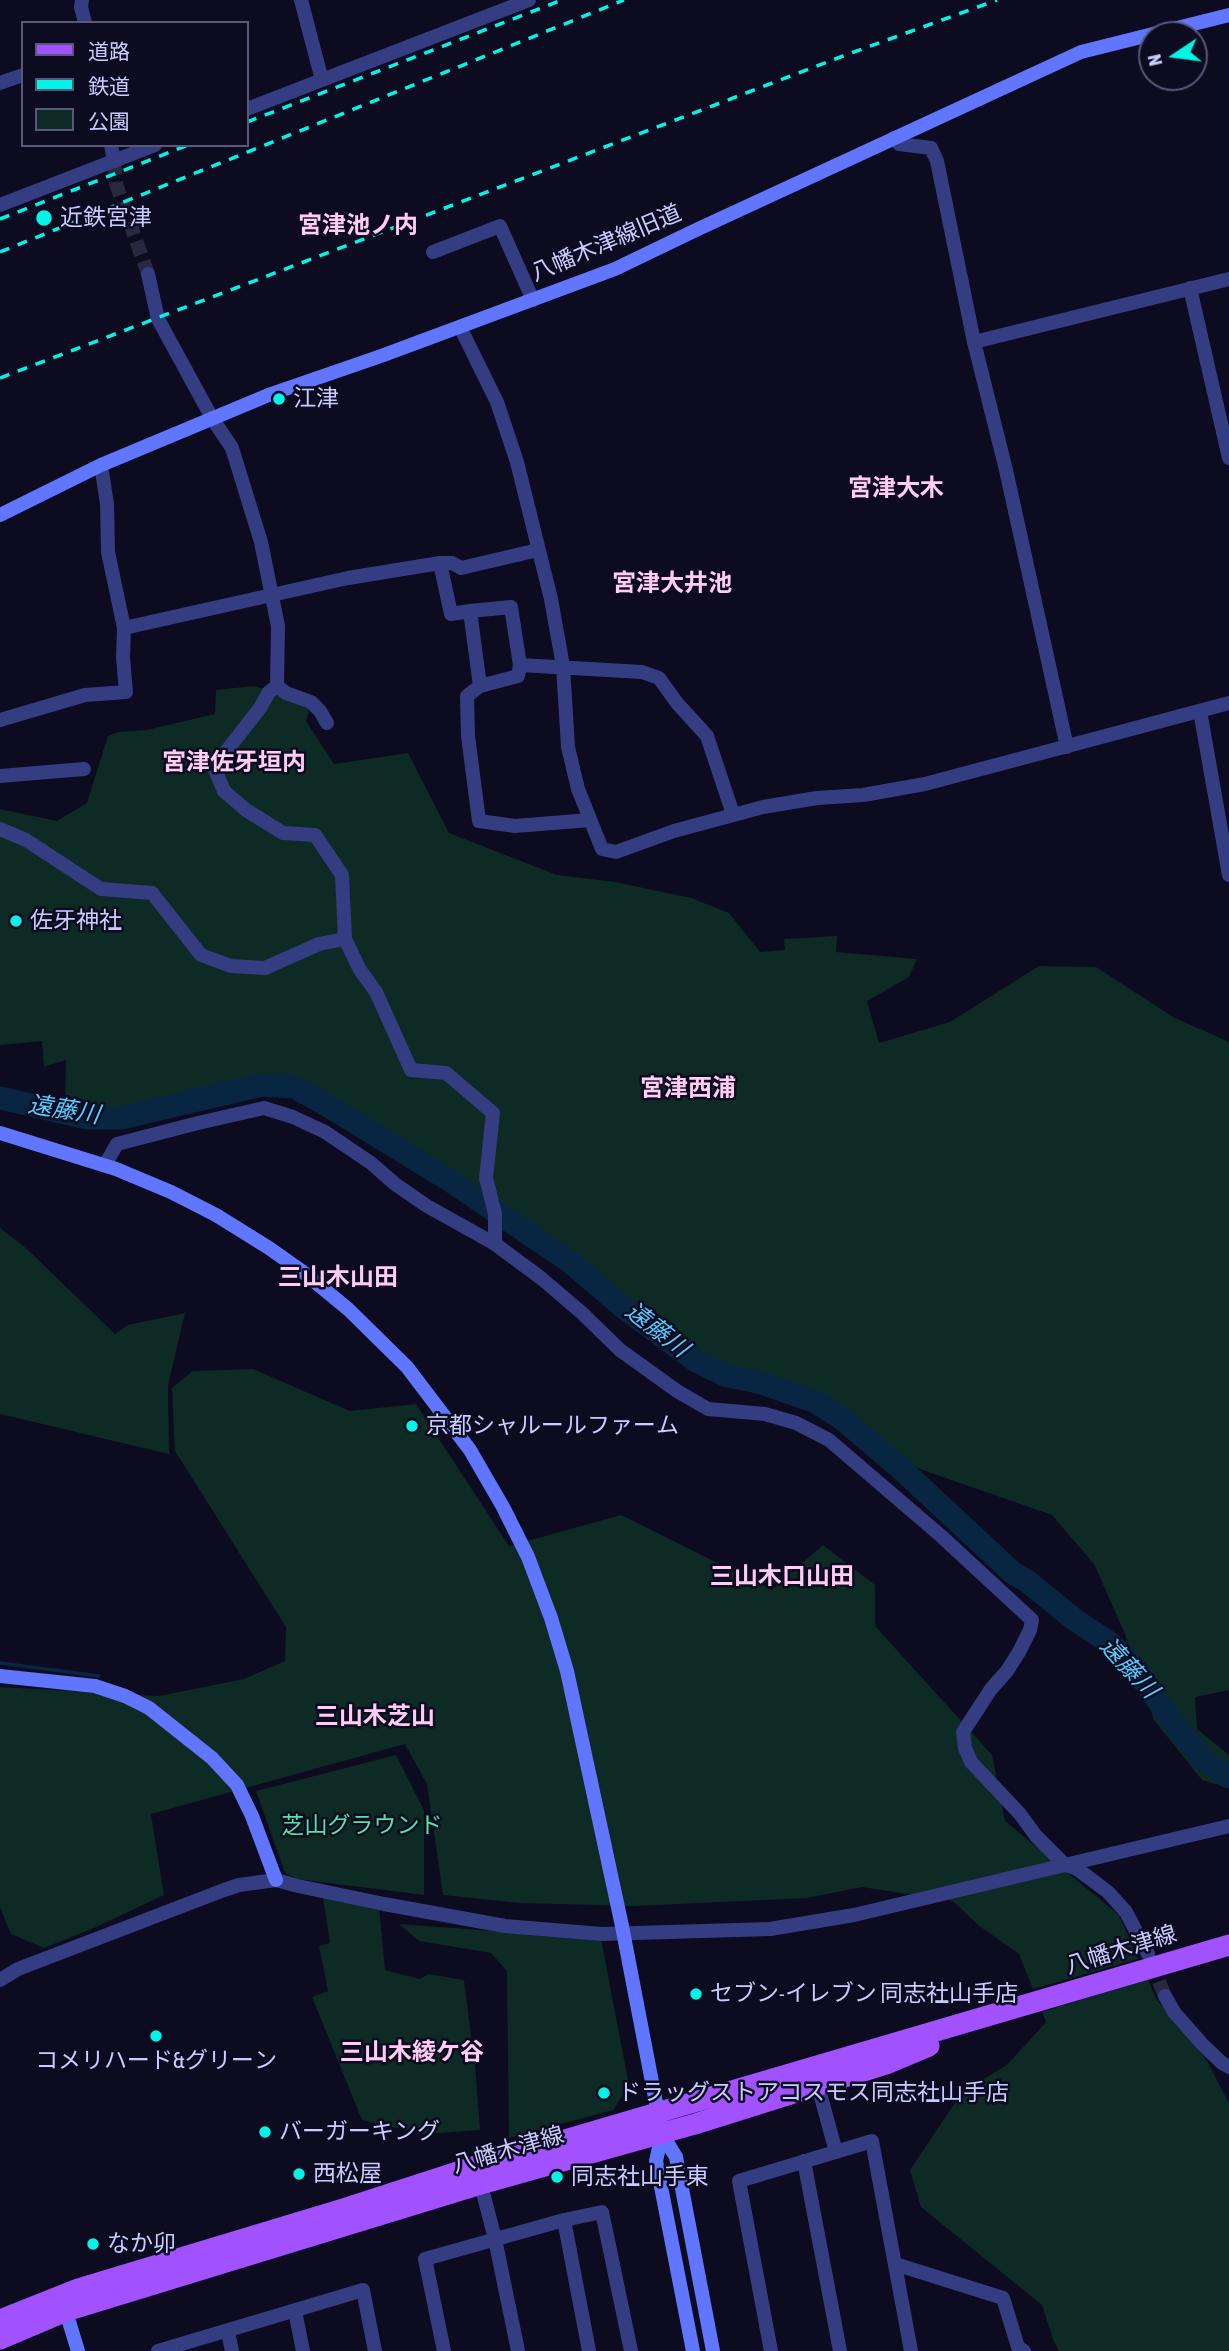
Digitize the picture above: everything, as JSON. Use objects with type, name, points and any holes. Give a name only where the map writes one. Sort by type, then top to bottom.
[{"type":"main road","name":"八幡木津線","points":[[0,2320],[64,2303],[479,2175],[658,2112],[1229,1945]]},
{"type":"main road","name":"八幡木津線","points":[[479,2175],[663,2134],[886,2064],[1028,2005]]},
{"type":"main road","name":"八幡木津線","points":[[0,2339],[64,2303]]},
{"type":"street","points":[[82,0],[84,21]]},
{"type":"street","points":[[302,0],[322,80]]},
{"type":"street","points":[[248,109],[529,0]]},
{"type":"street","name":"八幡木津線旧道","points":[[0,515],[101,465],[271,394],[615,269],[1081,52],[1229,15]]},
{"type":"street","points":[[0,83],[21,76]]},
{"type":"street","points":[[894,138],[899,144],[927,147],[934,151],[974,342],[1006,470],[1067,747]]},
{"type":"street","points":[[111,147],[114,161]]},
{"type":"street","points":[[0,205],[150,147]]},
{"type":"street","points":[[433,252],[500,226],[533,300]]},
{"type":"street","points":[[148,274],[158,319],[212,418],[232,448],[261,542],[274,596],[278,626],[277,686]]},
{"type":"street","points":[[974,342],[1229,279]]},
{"type":"street","points":[[1190,288],[1229,458]]},
{"type":"street","points":[[460,327],[497,402],[517,462],[551,599],[563,666],[568,747],[578,789],[602,849],[616,852],[733,814],[817,798],[845,797],[925,784],[1229,703]]},
{"type":"street","points":[[0,720],[85,695],[126,692],[124,628],[108,552],[107,504],[101,465]]},
{"type":"street","points":[[124,628],[348,578],[440,563],[452,563],[461,568],[538,550]]},
{"type":"street","points":[[440,563],[451,614],[511,607],[520,664],[518,676],[480,686],[467,696],[468,736],[479,821],[515,826],[590,820]]},
{"type":"street","points":[[470,611],[480,686]]},
{"type":"street","points":[[520,664],[642,672],[659,678],[707,736],[733,814]]},
{"type":"street","points":[[277,686],[286,693],[310,702],[320,711],[327,723]]},
{"type":"street","points":[[277,686],[269,692],[260,708],[214,767],[224,791],[246,810],[283,833],[315,835],[342,875],[345,939],[360,970],[376,992],[411,1070],[446,1073],[493,1113],[486,1178],[495,1214],[495,1244]]},
{"type":"street","points":[[1200,710],[1229,875]]},
{"type":"street","points":[[0,776],[84,769]]},
{"type":"street","points":[[0,829],[26,840],[101,889],[152,893],[201,955],[231,965],[265,968],[319,944],[345,939]]},
{"type":"street","points":[[105,1165],[117,1144],[264,1108],[293,1117],[325,1132],[427,1206],[495,1244],[541,1278],[620,1350],[687,1397],[708,1409],[765,1414],[796,1423],[829,1440],[940,1535],[1032,1620],[1020,1652],[991,1689],[963,1732],[965,1748],[971,1762],[1004,1795],[1036,1836],[1064,1864],[1077,1869],[1108,1892],[1126,1912],[1147,1954]]},
{"type":"street","points":[[0,1133],[105,1165],[171,1192],[216,1215],[269,1248],[348,1309],[407,1367],[470,1450],[528,1557],[567,1671],[622,1926],[658,2112],[663,2134],[676,2157],[713,2351]]},
{"type":"street","points":[[0,1676],[95,1686],[149,1708],[212,1758],[237,1785],[252,1816],[276,1880]]},
{"type":"street","points":[[0,1980],[18,1969],[214,1894],[239,1885],[276,1880],[505,1926],[602,1934],[770,1929],[853,1915],[1229,1826]]},
{"type":"street","points":[[1165,1996],[1174,2012],[1203,2045],[1229,2067]]},
{"type":"street","points":[[818,2086],[836,2152]]},
{"type":"street","points":[[663,2134],[656,2161],[693,2351]]},
{"type":"street","points":[[771,2351],[739,2181],[872,2141],[911,2351]]},
{"type":"street","points":[[804,2161],[840,2351]]},
{"type":"street","points":[[479,2175],[518,2351]]},
{"type":"street","points":[[444,2351],[425,2259],[602,2212],[631,2351]]},
{"type":"street","points":[[564,2220],[589,2351]]},
{"type":"street","points":[[895,2264],[1003,2298],[1018,2347],[1024,2351]]},
{"type":"street","points":[[158,2351],[363,2290],[375,2351]]},
{"type":"street","points":[[64,2303],[78,2351]]},
{"type":"street","points":[[295,2311],[303,2351]]},
{"type":"street","points":[[228,2332],[232,2351]]},
{"type":"green space","points":[[254,686],[311,702],[306,721],[334,764],[408,753],[449,833],[557,875],[615,882],[691,898],[729,913],[760,952],[785,950],[784,939],[837,936],[836,952],[917,959],[909,977],[867,1001],[879,1043],[950,1022],[1039,966],[1096,967],[1173,1017],[1229,1042],[1229,1690],[1195,1697],[1197,1729],[1229,1755],[1229,1788],[1202,1780],[1154,1720],[1125,1634],[1094,1564],[1052,1515],[914,1467],[817,1392],[730,1370],[698,1355],[640,1314],[556,1243],[452,1173],[300,1083],[256,1082],[118,1113],[83,1112],[65,1100],[66,1060],[44,1067],[42,1041],[0,1045],[0,809],[57,821],[87,803],[108,736],[215,714],[216,690]]},
{"type":"green space","points":[[0,1228],[27,1249],[115,1334],[128,1325],[185,1313],[168,1385],[169,1454],[0,1414]]},
{"type":"green space","points":[[253,1369],[350,1411],[416,1404],[509,1546],[621,1515],[772,1590],[823,1545],[875,1585],[875,1626],[992,1755],[1005,1821],[1119,1915],[1138,1959],[1033,1989],[1019,1954],[978,1925],[953,1901],[862,1887],[807,1898],[635,1906],[519,1903],[443,1895],[427,1784],[405,1744],[151,1814],[164,1895],[44,1948],[11,1934],[0,1907],[0,1687],[159,1696],[244,1679],[285,1661],[286,1627],[175,1451],[172,1388],[193,1371]]},
{"type":"green space","name":"芝山グラウンド","points":[[396,1755],[424,1810],[424,1895],[297,1879],[285,1873],[256,1791]]},
{"type":"green space","points":[[323,1898],[379,1907],[385,1970],[420,1979],[429,1974],[464,1980],[480,2130],[424,2134],[362,2120],[312,1997],[328,1991],[319,1946],[330,1943]]},
{"type":"green space","points":[[399,1924],[601,1939],[629,2085],[613,2110],[509,2138],[507,1971],[491,1953],[419,1941]]},
{"type":"green space","points":[[1148,1979],[1156,1999],[1207,2061],[1229,2103],[1229,2351],[1059,2351],[1042,2305],[921,2207],[910,2170],[963,2091],[1007,2065],[1046,2022],[1042,2012]]},
{"type":"waterway","name":"遠藤川","points":[[0,1098],[87,1118],[121,1118],[262,1085],[294,1087],[320,1101],[449,1180],[569,1261],[623,1307],[696,1361],[727,1376],[758,1382],[816,1402],[841,1418],[899,1467],[1013,1573],[1110,1643],[1131,1663],[1205,1761],[1229,1777]]},
{"type":"waterway","points":[[0,1663],[99,1676]]},
{"type":"tunnel","points":[[114,161],[116,184],[148,274]]},
{"type":"tunnel","points":[[1151,1962],[1165,1996]]},
{"type":"railway","points":[[248,122],[562,0]]},
{"type":"railway","points":[[0,252],[624,0]]},
{"type":"railway","points":[[0,378],[843,56],[997,0]]},
{"type":"railway","points":[[0,219],[183,147]]},
{"type":"place","name":"近鉄宮津","points":[[44,218]]},
{"type":"place","name":"江津","points":[[279,399]]},
{"type":"place","name":"佐牙神社","points":[[16,921]]},
{"type":"place","name":"京都シャルールファーム","points":[[412,1426]]},
{"type":"place","name":"セブン-イレブン 同志社山手店","points":[[696,1994]]},
{"type":"place","name":"コメリハード&グリーン","points":[[156,2036]]},
{"type":"place","name":"ドラッグストアコスモス同志社山手店","points":[[604,2093]]},
{"type":"place","name":"バーガーキング","points":[[265,2132]]},
{"type":"place","name":"西松屋","points":[[299,2174]]},
{"type":"place","name":"同志社山手東","points":[[557,2177]]},
{"type":"place","name":"なか卯","points":[[93,2244]]},
{"type":"district","name":"宮津池ノ内","points":[[358,225]]},
{"type":"district","name":"宮津大木","points":[[896,488]]},
{"type":"district","name":"宮津大井池","points":[[672,583]]},
{"type":"district","name":"宮津佐牙垣内","points":[[234,762]]},
{"type":"district","name":"宮津西浦","points":[[688,1088]]},
{"type":"district","name":"三山木山田","points":[[338,1277]]},
{"type":"district","name":"三山木口山田","points":[[782,1576]]},
{"type":"district","name":"三山木芝山","points":[[375,1716]]},
{"type":"district","name":"三山木綾ケ谷","points":[[412,2052]]}]
